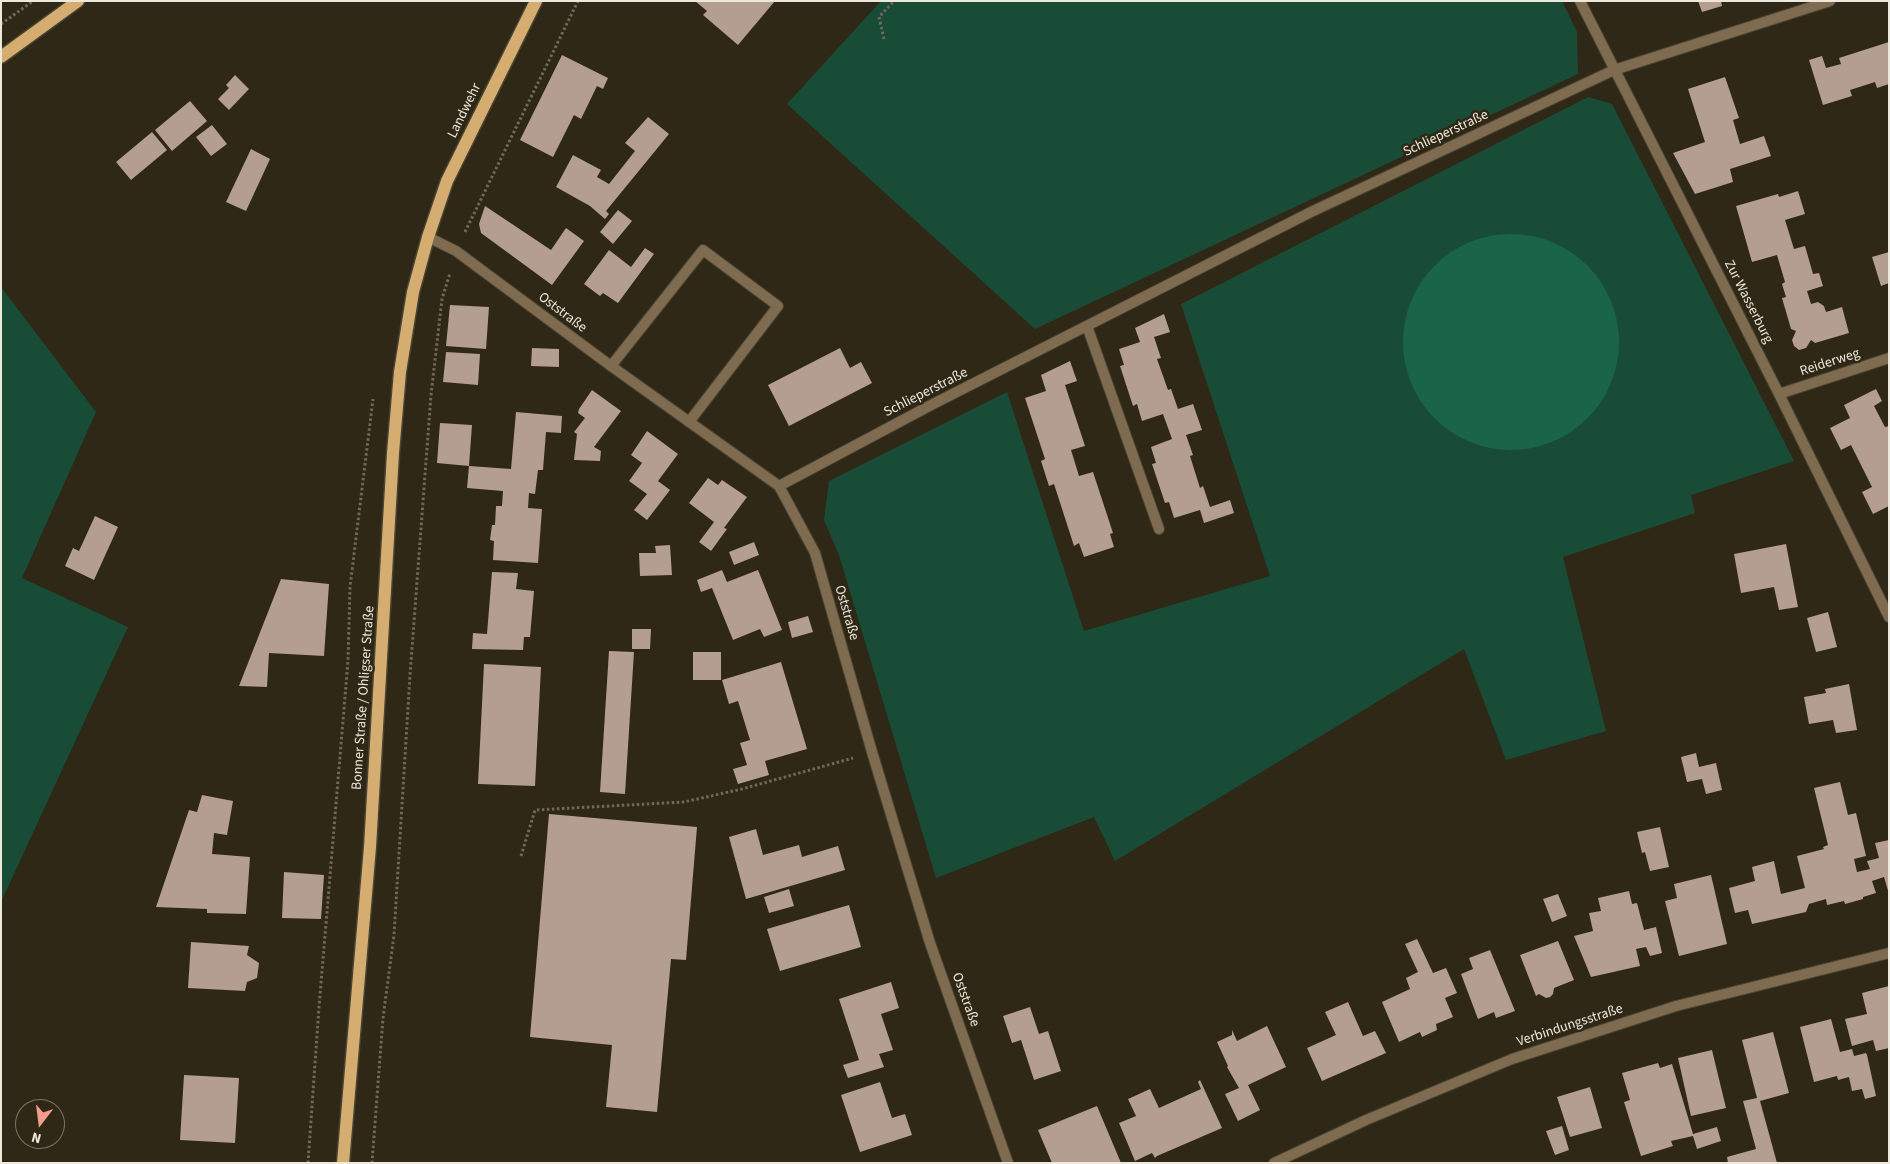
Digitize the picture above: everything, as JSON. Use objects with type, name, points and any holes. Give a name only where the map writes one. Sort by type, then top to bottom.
[{"type":"main road","points":[[1,57],[78,1]]},
{"type":"main road","name":"Landwehr","points":[[428,237],[447,180],[536,1]]},
{"type":"main road","name":"Bonner Straße / Ohligser Straße","points":[[343,1163],[370,847],[400,372],[413,292],[428,237]]},
{"type":"street","name":"Zur Wasserburg","points":[[1580,1],[1779,394],[1889,617]]},
{"type":"street","name":"Schlieperstraße","points":[[779,486],[933,404],[1311,212],[1614,70],[1830,1]]},
{"type":"street","name":"Oststraße","points":[[428,237],[456,251],[611,366],[779,486],[815,553],[872,752],[930,943],[1008,1163]]},
{"type":"street","points":[[611,366],[703,250],[778,306],[689,422]]},
{"type":"street","points":[[1087,326],[1159,529]]},
{"type":"street","name":"Reiderweg","points":[[1779,394],[1889,358]]},
{"type":"street","name":"Verbindungsstraße","points":[[1274,1163],[1366,1120],[1512,1059],[1676,1006],[1889,953]]},
{"type":"path","points":[[1,24],[33,1]]},
{"type":"path","points":[[372,1163],[383,1018],[394,935],[410,675],[431,395],[442,299],[456,251],[578,1]]},
{"type":"path","points":[[884,39],[879,17],[894,1]]},
{"type":"path","points":[[308,1163],[348,661],[350,587],[375,390]]},
{"type":"path","points":[[521,856],[535,810],[684,802],[872,752]]},
{"type":"green space","points":[[881,1],[1562,1],[1577,32],[1578,74],[1035,329],[787,104]]},
{"type":"green space","points":[[1588,97],[1612,104],[1794,461],[1691,495],[1695,513],[1563,557],[1606,731],[1506,760],[1464,649],[1115,861],[1094,817],[936,878],[839,555],[824,520],[829,481],[1007,392],[1084,631],[1270,576],[1181,304]]},
{"type":"green space","points":[[1511,234],[1532,236],[1552,242],[1571,252],[1587,266],[1601,282],[1611,301],[1617,321],[1619,342],[1617,363],[1611,383],[1601,402],[1587,418],[1571,432],[1552,442],[1532,448],[1511,450],[1490,448],[1470,442],[1451,432],[1435,418],[1421,402],[1411,383],[1405,363],[1403,342],[1405,321],[1411,301],[1421,282],[1435,266],[1451,252],[1470,242],[1490,236]]},
{"type":"green space","points":[[1,287],[96,412],[22,578],[128,627],[1,902]]},
{"type":"building","points":[[695,1],[775,1],[738,45],[703,15],[707,11]]},
{"type":"building","points":[[1698,1],[1721,1],[1722,6],[1702,12]]},
{"type":"building","points":[[1889,42],[1889,84],[1877,88],[1875,82],[1850,90],[1852,96],[1823,105],[1809,60],[1822,56],[1826,68],[1841,64],[1839,58]]},
{"type":"building","points":[[562,55],[608,78],[603,89],[597,86],[581,119],[574,115],[553,157],[520,140]]},
{"type":"building","points":[[235,75],[249,89],[229,110],[218,99],[229,88],[226,85]]},
{"type":"building","points":[[1725,77],[1739,118],[1733,120],[1740,144],[1764,136],[1771,156],[1730,169],[1733,182],[1695,194],[1673,153],[1705,142],[1688,89]]},
{"type":"building","points":[[190,101],[207,121],[172,151],[155,130]]},
{"type":"building","points":[[648,117],[669,134],[606,211],[609,214],[605,219],[590,206],[556,187],[573,155],[601,170],[597,177],[609,184],[635,151],[625,143]]},
{"type":"building","points":[[212,125],[227,144],[211,156],[196,137]]},
{"type":"building","points":[[152,132],[167,150],[131,180],[116,162]]},
{"type":"building","points":[[251,149],[270,159],[246,211],[226,202]]},
{"type":"building","points":[[1798,191],[1805,214],[1785,220],[1794,249],[1805,246],[1813,274],[1819,273],[1823,286],[1807,291],[1811,304],[1818,302],[1824,306],[1826,312],[1842,307],[1849,333],[1815,343],[1811,340],[1806,348],[1799,350],[1794,346],[1792,340],[1796,331],[1791,329],[1782,298],[1786,297],[1782,284],[1785,282],[1777,255],[1752,262],[1736,206],[1778,194],[1779,197]]},
{"type":"building","points":[[485,206],[551,250],[566,228],[584,241],[552,285],[481,233],[479,224]]},
{"type":"building","points":[[618,210],[632,221],[613,244],[600,232]]},
{"type":"building","points":[[645,248],[654,254],[618,303],[603,293],[600,296],[584,284],[609,250],[631,267]]},
{"type":"building","points":[[1889,252],[1889,283],[1881,286],[1872,257]]},
{"type":"building","points":[[450,305],[489,307],[486,349],[446,346]]},
{"type":"building","points":[[1164,314],[1170,332],[1154,337],[1161,358],[1157,359],[1168,390],[1171,389],[1178,409],[1193,404],[1202,430],[1186,435],[1193,455],[1190,456],[1200,488],[1203,486],[1210,507],[1230,500],[1234,513],[1204,523],[1200,510],[1174,518],[1169,502],[1165,503],[1152,464],[1156,463],[1151,447],[1172,439],[1163,414],[1142,421],[1137,404],[1133,406],[1120,366],[1124,365],[1119,349],[1140,342],[1135,328]]},
{"type":"building","points":[[532,348],[559,349],[559,367],[531,366]]},
{"type":"building","points":[[840,348],[850,368],[861,362],[872,383],[789,426],[768,385]]},
{"type":"building","points":[[446,352],[480,354],[478,385],[443,382]]},
{"type":"building","points":[[1070,361],[1077,381],[1065,385],[1085,446],[1071,450],[1079,476],[1093,472],[1113,533],[1110,534],[1114,547],[1084,557],[1079,543],[1074,546],[1054,484],[1049,486],[1041,461],[1045,459],[1025,398],[1046,391],[1041,375]]},
{"type":"building","points":[[1876,389],[1882,401],[1874,406],[1885,427],[1889,426],[1889,506],[1873,514],[1862,492],[1872,487],[1851,445],[1841,450],[1830,428],[1850,418],[1844,405]]},
{"type":"building","points":[[592,390],[621,411],[594,447],[601,451],[600,461],[574,460],[577,434],[574,432],[585,418],[578,413],[579,409]]},
{"type":"building","points":[[516,412],[562,416],[561,433],[546,432],[543,470],[538,470],[535,494],[529,493],[528,508],[542,509],[538,563],[493,560],[494,541],[490,540],[492,525],[495,525],[496,506],[502,506],[503,491],[467,488],[469,466],[511,469]]},
{"type":"building","points":[[440,423],[472,425],[469,466],[437,463]]},
{"type":"building","points":[[647,431],[678,454],[658,481],[670,490],[647,520],[634,510],[647,494],[629,481],[642,463],[631,455]]},
{"type":"building","points":[[708,478],[718,485],[722,480],[747,497],[724,528],[727,529],[711,551],[699,542],[714,522],[689,503]]},
{"type":"building","points":[[95,516],[118,527],[94,580],[65,566],[73,548],[79,551]]},
{"type":"building","points":[[754,542],[759,555],[734,565],[729,552]]},
{"type":"building","points":[[1786,544],[1798,607],[1779,610],[1774,587],[1741,593],[1734,554]]},
{"type":"building","points":[[670,545],[672,575],[640,576],[639,553],[656,553],[655,546]]},
{"type":"building","points":[[722,570],[727,582],[758,570],[782,630],[764,637],[760,629],[733,640],[712,588],[701,592],[697,580]]},
{"type":"building","points":[[492,572],[518,573],[516,589],[534,591],[530,637],[524,637],[523,650],[472,649],[473,633],[487,634]]},
{"type":"building","points":[[281,579],[329,584],[324,656],[269,653],[267,687],[239,686]]},
{"type":"building","points":[[1828,612],[1837,647],[1816,652],[1807,618]]},
{"type":"building","points":[[808,616],[813,632],[792,638],[788,622]]},
{"type":"building","points":[[632,629],[651,629],[650,649],[632,649]]},
{"type":"building","points":[[609,651],[634,652],[625,794],[600,792]]},
{"type":"building","points":[[693,652],[721,652],[721,680],[693,680]]},
{"type":"building","points":[[781,662],[807,749],[765,761],[769,775],[738,784],[733,769],[747,765],[740,743],[750,740],[738,701],[729,704],[722,680]]},
{"type":"building","points":[[484,664],[541,667],[535,786],[478,784]]},
{"type":"building","points":[[1849,684],[1857,730],[1836,733],[1833,720],[1809,724],[1804,697],[1826,693],[1825,689]]},
{"type":"building","points":[[1696,753],[1699,767],[1716,763],[1722,790],[1706,794],[1702,779],[1687,782],[1681,757]]},
{"type":"building","points":[[1840,782],[1848,815],[1856,813],[1866,856],[1854,859],[1857,872],[1870,869],[1867,861],[1879,858],[1875,843],[1889,840],[1889,894],[1884,877],[1872,881],[1876,893],[1845,904],[1844,901],[1827,905],[1826,899],[1809,904],[1806,912],[1752,924],[1748,910],[1735,913],[1729,888],[1755,881],[1752,867],[1774,861],[1781,894],[1805,888],[1797,856],[1824,849],[1823,847],[1828,845],[1814,788]]},
{"type":"building","points":[[202,795],[233,801],[227,835],[214,833],[212,854],[250,857],[246,914],[207,913],[207,909],[156,907],[189,810],[197,812]]},
{"type":"building","points":[[549,814],[697,827],[686,960],[671,959],[657,1112],[606,1107],[612,1045],[530,1037]]},
{"type":"building","points":[[1660,827],[1669,867],[1650,871],[1645,852],[1642,853],[1637,832]]},
{"type":"building","points":[[756,829],[763,855],[799,845],[802,857],[838,846],[845,870],[746,899],[729,837]]},
{"type":"building","points":[[284,872],[324,875],[321,919],[282,918]]},
{"type":"building","points":[[1711,875],[1727,944],[1679,956],[1665,901],[1677,898],[1674,884]]},
{"type":"building","points":[[789,889],[794,906],[769,913],[764,897]]},
{"type":"building","points":[[1629,891],[1632,904],[1637,903],[1644,930],[1656,927],[1662,953],[1650,956],[1646,947],[1636,949],[1640,966],[1591,977],[1574,936],[1593,931],[1589,913],[1601,911],[1598,898]]},
{"type":"building","points":[[1558,894],[1567,916],[1552,922],[1543,899]]},
{"type":"building","points":[[849,905],[861,947],[780,971],[767,929]]},
{"type":"building","points":[[1417,939],[1433,973],[1446,968],[1457,993],[1445,998],[1453,1017],[1436,1024],[1437,1030],[1422,1037],[1420,1032],[1399,1042],[1382,1002],[1410,989],[1406,978],[1418,972],[1405,944]]},
{"type":"building","points":[[1558,941],[1574,980],[1554,988],[1553,994],[1550,997],[1546,998],[1539,994],[1536,996],[1520,955]]},
{"type":"building","points":[[191,942],[249,946],[247,955],[259,963],[257,978],[247,982],[245,991],[188,988]]},
{"type":"building","points":[[1490,950],[1515,1011],[1496,1018],[1494,1012],[1478,1019],[1461,974],[1473,969],[1469,958]]},
{"type":"building","points":[[891,982],[899,1008],[881,1014],[893,1050],[879,1054],[884,1067],[848,1078],[843,1065],[859,1060],[839,999]]},
{"type":"building","points":[[1889,986],[1889,1048],[1876,1051],[1873,1040],[1852,1046],[1845,1019],[1867,1014],[1862,993]]},
{"type":"building","points":[[1348,1002],[1363,1036],[1375,1031],[1386,1053],[1322,1081],[1307,1048],[1336,1035],[1325,1012]]},
{"type":"building","points":[[1030,1007],[1039,1034],[1048,1031],[1061,1071],[1034,1080],[1021,1040],[1012,1043],[1003,1016]]},
{"type":"building","points":[[1831,1019],[1840,1052],[1852,1049],[1854,1056],[1866,1053],[1876,1096],[1865,1099],[1862,1089],[1852,1091],[1849,1077],[1838,1080],[1837,1076],[1814,1082],[1800,1027]]},
{"type":"building","points":[[1267,1026],[1286,1067],[1248,1085],[1260,1110],[1238,1121],[1225,1094],[1239,1088],[1227,1067],[1217,1042],[1232,1035],[1232,1030],[1237,1041]]},
{"type":"building","points":[[1773,1032],[1789,1093],[1760,1101],[1777,1163],[1728,1163],[1727,1157],[1756,1149],[1743,1101],[1757,1098],[1742,1040]]},
{"type":"building","points":[[1712,1050],[1726,1108],[1691,1116],[1678,1058]]},
{"type":"building","points":[[1658,1063],[1660,1068],[1672,1064],[1693,1134],[1717,1127],[1721,1141],[1697,1149],[1693,1136],[1671,1141],[1673,1146],[1641,1156],[1624,1102],[1630,1100],[1622,1073]]},
{"type":"building","points":[[184,1075],[239,1078],[235,1143],[180,1140]]},
{"type":"building","points":[[1200,1080],[1222,1128],[1155,1158],[1152,1153],[1135,1161],[1119,1123],[1136,1116],[1128,1099],[1150,1089],[1159,1108],[1201,1089],[1198,1082]]},
{"type":"building","points":[[880,1082],[892,1118],[905,1114],[912,1135],[860,1152],[841,1095]]},
{"type":"building","points":[[1590,1087],[1602,1128],[1570,1137],[1557,1097]]},
{"type":"building","points":[[1097,1106],[1121,1163],[1052,1163],[1038,1130]]},
{"type":"building","points":[[1562,1126],[1569,1150],[1555,1155],[1546,1131]]}]
